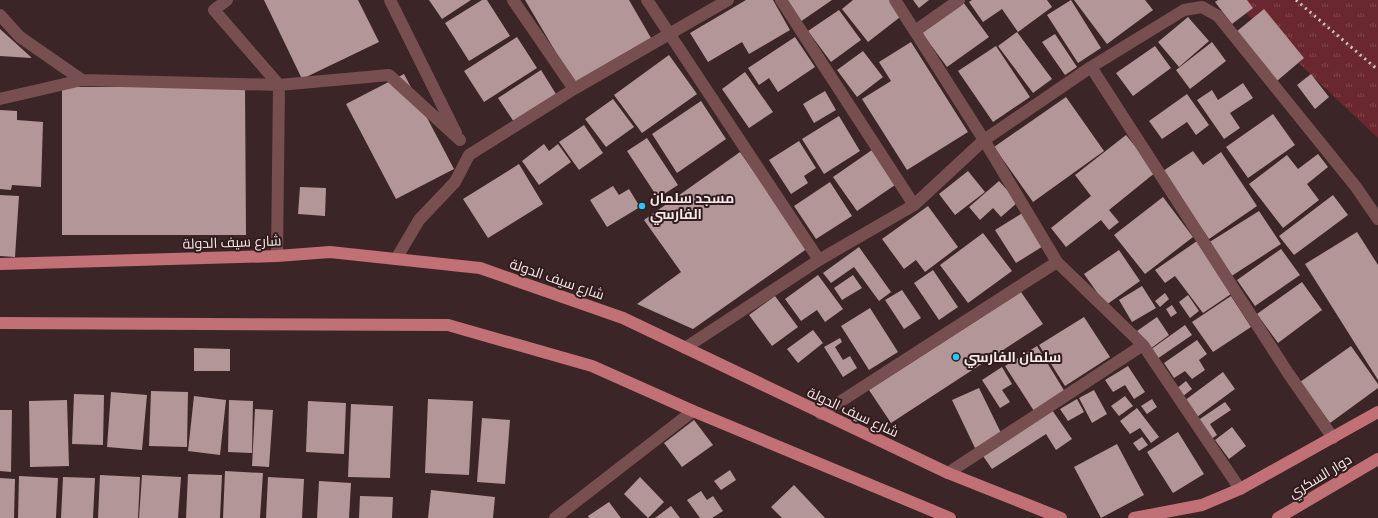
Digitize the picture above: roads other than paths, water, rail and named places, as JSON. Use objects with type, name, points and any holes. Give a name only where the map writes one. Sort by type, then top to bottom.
[{"type":"main road","name":"شارع سيف الدولة","points":[[0,264],[278,256],[330,252],[480,268],[623,318],[821,414],[948,473],[1060,518]]},
{"type":"main road","points":[[0,323],[448,325],[592,366],[693,411],[950,518]]},
{"type":"main road","points":[[1134,518],[1202,505],[1240,488],[1378,412]]},
{"type":"main road","name":"دوار السكري","points":[[1278,518],[1378,459]]},
{"type":"street","points":[[227,0],[214,10],[279,85],[278,256]]},
{"type":"street","points":[[390,0],[460,140],[469,155]]},
{"type":"street","points":[[513,0],[574,89]]},
{"type":"street","points":[[647,0],[819,260]]},
{"type":"street","points":[[396,259],[419,220],[455,182],[469,155],[574,89],[728,0]]},
{"type":"street","points":[[781,0],[914,205]]},
{"type":"street","points":[[895,0],[984,140],[1057,262],[1143,345],[1240,488]]},
{"type":"street","points":[[915,31],[959,0]]},
{"type":"street","points":[[685,348],[819,260],[914,205],[984,140],[1091,68],[1184,10],[1202,7],[1218,16],[1356,187],[1378,219]]},
{"type":"street","points":[[0,15],[20,37],[82,80]]},
{"type":"street","points":[[1091,68],[1288,373],[1333,438]]},
{"type":"street","points":[[0,99],[82,80],[279,85],[389,75],[460,140]]},
{"type":"street","points":[[821,414],[1057,262]]},
{"type":"street","points":[[948,473],[1143,345]]},
{"type":"street","points":[[555,518],[693,411]]},
{"type":"railway","points":[[1296,0],[1378,70]]},
{"type":"place","name":"مسجد سلمان الفارسي","points":[[642,206]]},
{"type":"place","name":"سلمان الفارسي","points":[[956,357]]}]
